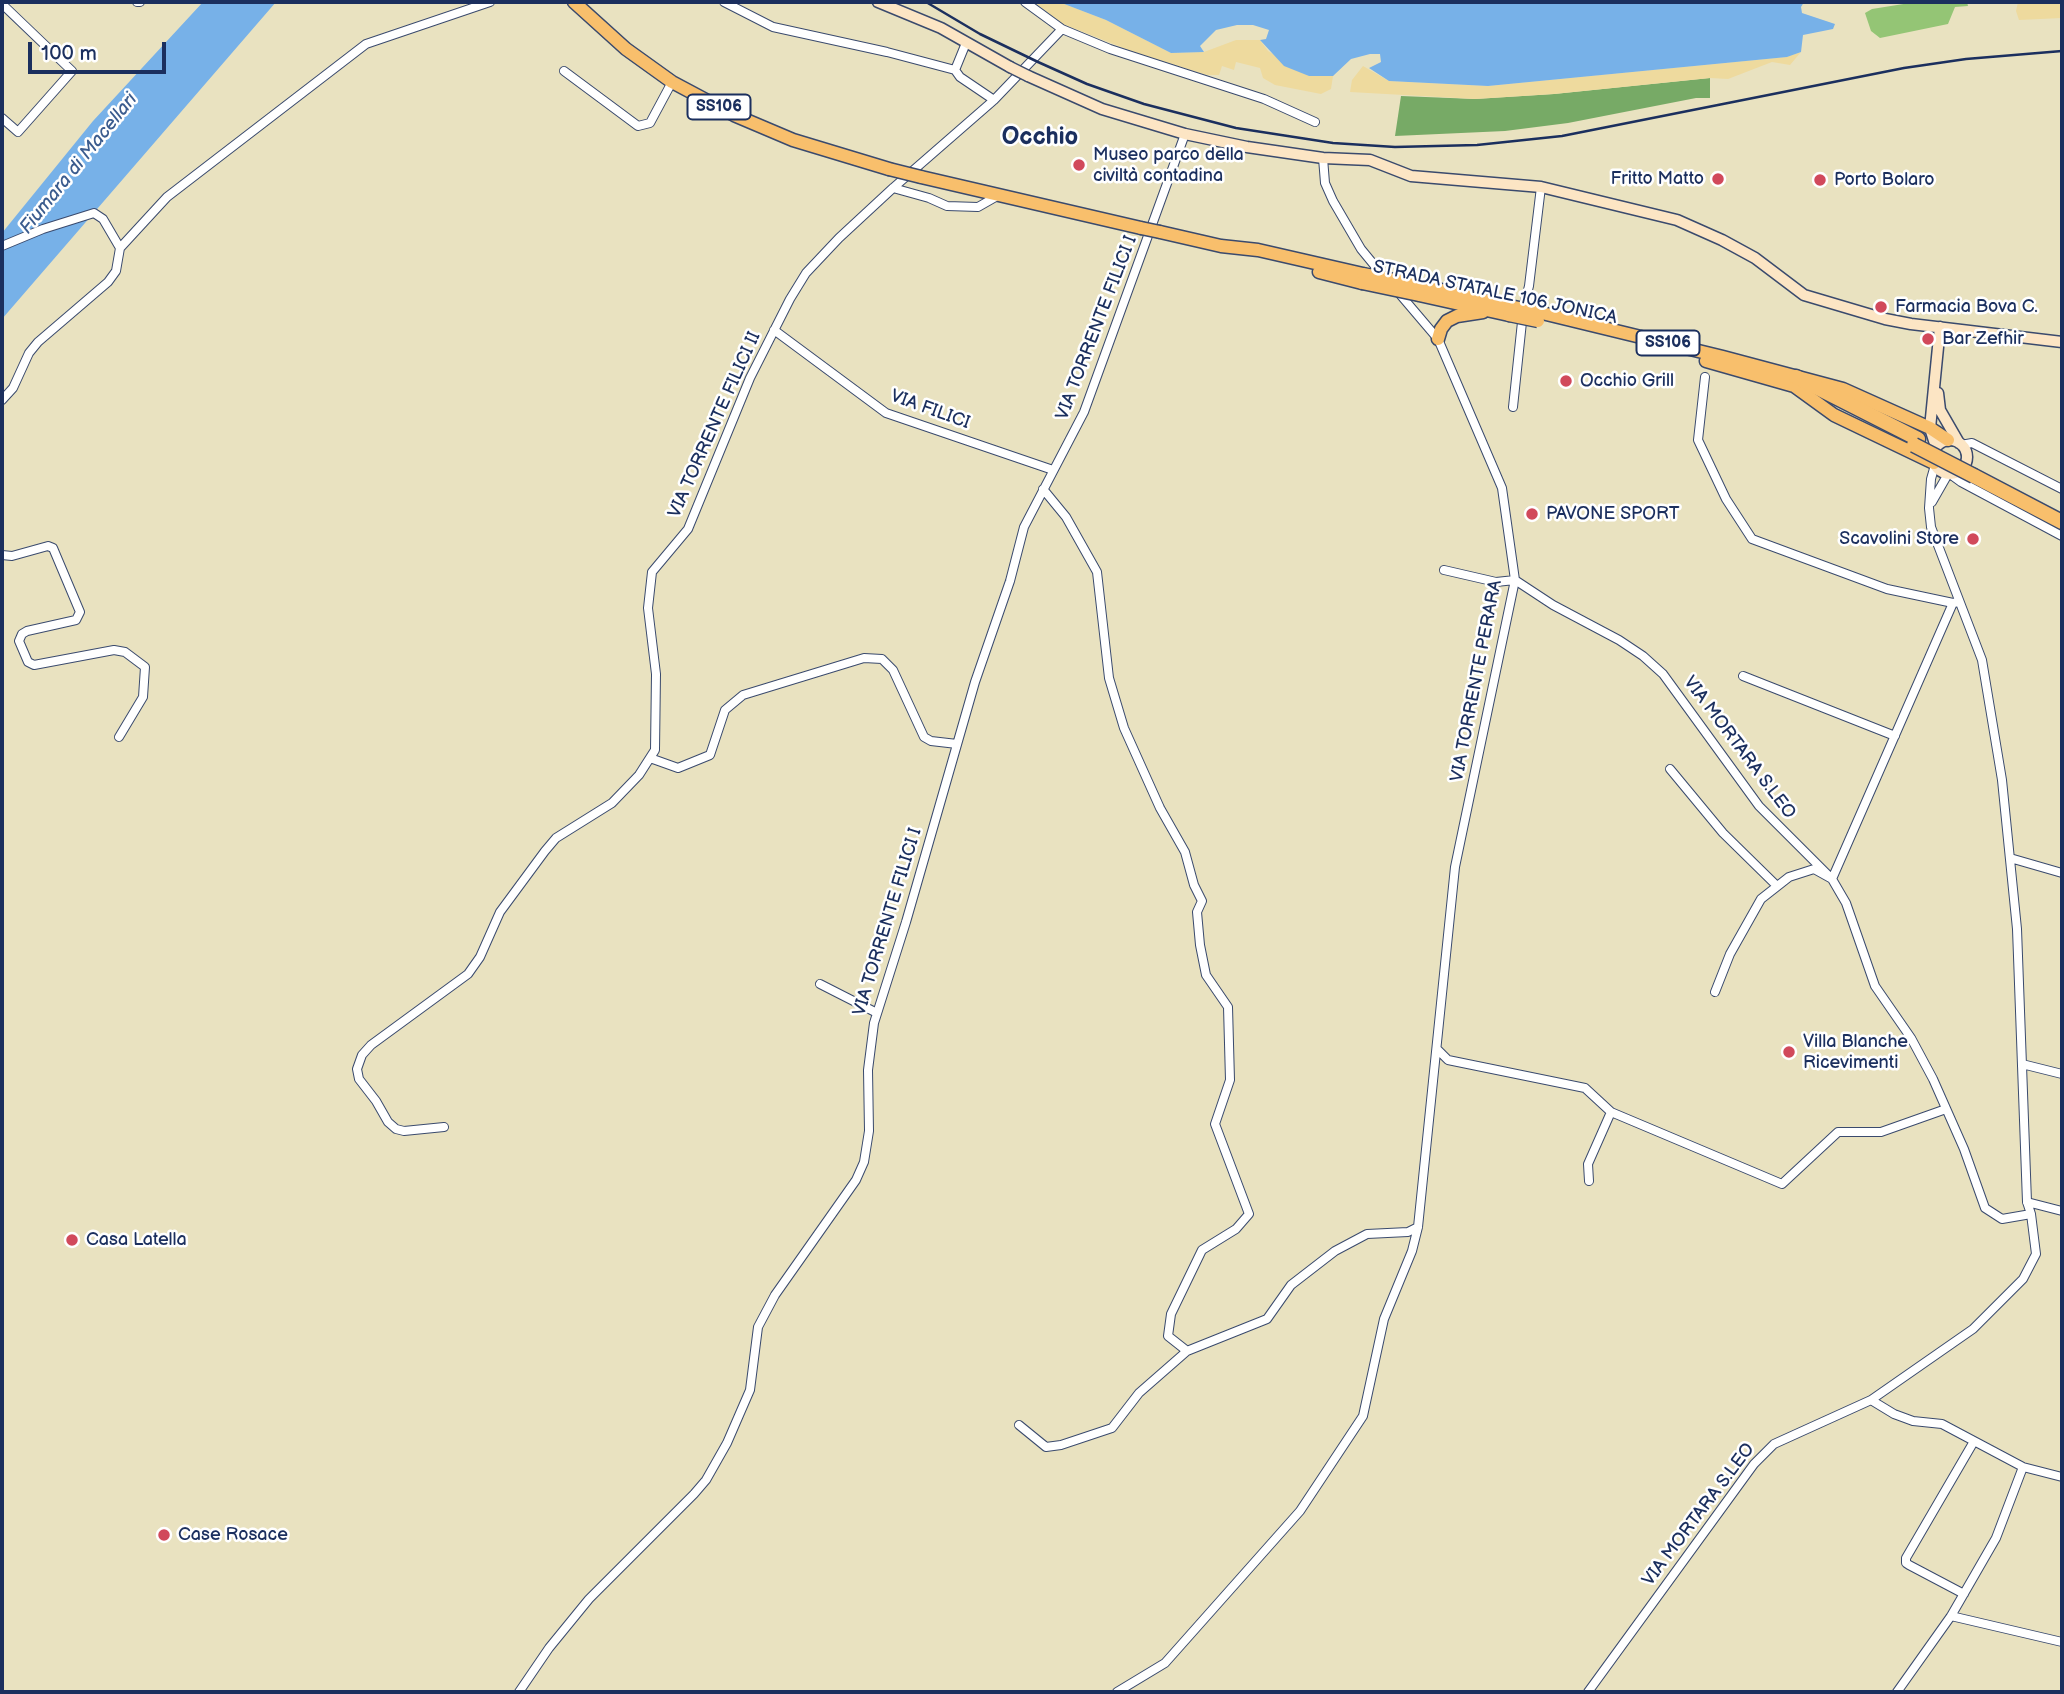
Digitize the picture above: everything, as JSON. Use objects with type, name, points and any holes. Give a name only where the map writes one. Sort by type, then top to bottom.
[{"type":"highway","name":"STRADA STATALE 106 JONICA","points":[[1795,382],[1976,473],[2062,522]]},
{"type":"highway","name":"STRADA STATALE 106 JONICA","points":[[1976,473],[2062,511]]},
{"type":"main road","name":"STRADA STATALE 106 JONICA","points":[[574,2],[626,50],[672,82],[754,124],[803,143],[982,197],[999,195],[1221,246],[1258,250],[1363,278],[1723,357],[1795,382]]},
{"type":"main road","name":"STRADA STATALE 106 JONICA","points":[[1420,290],[1494,312],[1514,309]]},
{"type":"main road","points":[[1439,334],[1447,321],[1457,316],[1494,312]]},
{"type":"main road","points":[[1795,382],[1843,389],[1956,442]]},
{"type":"main road","points":[[1795,382],[1834,415],[1934,464]]},
{"type":"street","points":[[2,400],[13,388],[29,353],[38,342],[108,282],[116,271],[120,248],[167,197],[366,44],[490,2]]},
{"type":"street","points":[[724,2],[773,27],[887,52],[955,71],[994,100]]},
{"type":"street","points":[[878,2],[941,28],[1010,67],[1102,109],[1185,134],[1247,147],[1323,158],[1370,160],[1411,176],[1541,187],[1677,219],[1755,258],[1804,295],[1885,319],[2062,342]]},
{"type":"street","points":[[1025,2],[1062,29],[1110,49],[1264,99],[1315,121]]},
{"type":"street","points":[[2,4],[72,71],[18,132],[2,118]]},
{"type":"street","name":"VIA TORRENTE FILICI II","points":[[444,1127],[404,1131],[396,1129],[388,1122],[359,1079],[356,1069],[362,1055],[371,1045],[468,974],[480,957],[500,912],[545,851],[556,838],[612,803],[639,775],[655,750],[656,674],[649,608],[649,582],[652,572],[688,529],[750,378],[806,273],[893,188],[994,100],[1062,29]]},
{"type":"street","points":[[955,71],[966,43]]},
{"type":"street","points":[[564,71],[638,126],[650,123],[672,82]]},
{"type":"street","name":"VIA TORRENTE FILICI I","points":[[519,1692],[549,1648],[589,1598],[706,1480],[727,1443],[750,1390],[758,1327],[775,1295],[856,1180],[864,1162],[869,1131],[868,1070],[877,1013],[975,682],[1010,581],[1024,527],[1084,412],[1185,134]]},
{"type":"street","name":"VIA TORRENTE PERARA","points":[[1117,1692],[1165,1663],[1300,1511],[1363,1416],[1384,1320],[1412,1251],[1418,1227],[1455,867],[1515,580],[1502,488],[1439,334],[1375,267],[1348,229],[1325,183],[1323,158]]},
{"type":"street","points":[[1514,309],[1529,286],[1541,187]]},
{"type":"street","points":[[893,188],[947,206],[978,206],[982,197]]},
{"type":"street","points":[[2,248],[43,229],[94,213],[103,219],[120,248]]},
{"type":"street","points":[[1513,407],[1522,322]]},
{"type":"street","points":[[1940,327],[1930,428],[1936,447],[1933,453],[1934,464],[1941,471],[2062,536]]},
{"type":"street","name":"VIA FILICI","points":[[774,330],[886,413],[1054,470]]},
{"type":"street","points":[[1706,377],[1698,440],[1726,499],[1752,539],[1887,589],[1956,602],[1832,879],[1814,869],[1788,877],[1761,899],[1730,954],[1715,992]]},
{"type":"street","points":[[1929,508],[1949,474],[1961,470],[1967,455],[1956,442],[1940,410],[1936,380]]},
{"type":"street","points":[[1936,447],[1956,442],[1972,443],[2062,489]]},
{"type":"street","name":"VIA MORTARA S.LEO","points":[[1588,1692],[1755,1464],[1774,1444],[1871,1400],[1973,1329],[2023,1279],[2036,1254],[2028,1202],[2017,929],[2002,780],[1982,660],[1956,602],[1936,542],[1929,508],[1934,464]]},
{"type":"street","points":[[1043,489],[1066,517],[1097,572],[1109,678],[1124,727],[1160,808],[1185,852],[1194,885],[1202,901],[1197,912],[1206,975],[1228,1007],[1230,1080],[1215,1124],[1249,1214],[1236,1229],[1202,1250],[1171,1314],[1168,1336],[1187,1352]]},
{"type":"street","points":[[2,555],[12,556],[48,546],[53,548],[80,612],[76,620],[22,634],[19,640],[28,662],[34,665],[114,650],[125,652],[145,667],[143,697],[119,737]]},
{"type":"street","points":[[1444,570],[1496,582],[1515,580]]},
{"type":"street","name":"VIA MORTARA S.LEO","points":[[1515,580],[1553,605],[1619,640],[1663,674],[1759,806],[1832,879],[1846,903],[1875,986],[1911,1038],[1946,1109],[1985,1208],[2001,1219],[2031,1214]]},
{"type":"street","points":[[650,758],[678,768],[710,755],[725,710],[743,695],[864,658],[882,659],[893,670],[924,737],[931,741],[957,744]]},
{"type":"street","points":[[1743,676],[1895,736]]},
{"type":"street","points":[[1670,769],[1723,833],[1777,886]]},
{"type":"street","points":[[2010,858],[2062,873]]},
{"type":"street","points":[[820,984],[877,1013]]},
{"type":"street","points":[[1437,1049],[1448,1060],[1585,1088],[1611,1112],[1782,1184],[1838,1132],[1881,1132],[1946,1109]]},
{"type":"street","points":[[2022,1064],[2062,1074]]},
{"type":"street","points":[[1589,1181],[1588,1164],[1611,1112]]},
{"type":"street","points":[[2028,1202],[2062,1211]]},
{"type":"street","points":[[1019,1425],[1046,1447],[1061,1445],[1112,1428],[1139,1393],[1187,1352],[1267,1319],[1291,1285],[1335,1251],[1367,1234],[1408,1232],[1418,1227]]},
{"type":"street","points":[[1871,1400],[1894,1414],[1913,1421],[1942,1424],[2023,1468],[2062,1477]]},
{"type":"street","points":[[1964,1594],[1909,1565],[1906,1558],[1973,1443]]},
{"type":"street","points":[[1897,1692],[1951,1616],[1997,1538],[2023,1468]]},
{"type":"street","points":[[1951,1616],[2062,1642]]},
{"type":"green space","points":[[1916,2],[1967,2],[1968,6],[1955,7],[1948,24],[1880,38],[1871,31],[1865,13],[1872,9]]},
{"type":"green space","points":[[1710,78],[1710,98],[1696,98],[1568,123],[1505,131],[1395,136],[1401,96],[1475,99]]},
{"type":"sand","points":[[1034,2],[1059,2],[1106,20],[1171,53],[1204,52],[1236,40],[1260,40],[1268,51],[1309,76],[1333,76],[1331,89],[1321,94],[1275,85],[1263,78],[1260,68],[1236,62],[1234,70],[1222,66],[1219,75],[1207,75],[1131,51],[1063,24]]},
{"type":"sand","points":[[2018,2],[2062,2],[2062,18],[2019,20],[2016,11]]},
{"type":"sand","points":[[1801,52],[1790,65],[1772,62],[1728,79],[1710,78],[1475,99],[1350,92],[1352,80],[1363,66],[1389,81],[1488,86],[1786,57]]},
{"type":"water","name":"Fiumara di Macellari","points":[[203,2],[276,2],[2,319],[2,233],[93,121]]},
{"type":"water","points":[[1059,2],[1804,2],[1802,13],[1835,24],[1833,29],[1803,35],[1801,52],[1787,57],[1488,86],[1389,81],[1369,68],[1381,62],[1380,54],[1351,59],[1333,76],[1309,76],[1284,66],[1260,40],[1266,39],[1269,30],[1253,25],[1237,25],[1216,30],[1200,46],[1204,52],[1171,53],[1106,20]]},
{"type":"railway","points":[[926,2],[980,34],[1038,62],[1087,84],[1144,104],[1236,128],[1333,143],[1395,147],[1477,145],[1562,136],[1904,68],[1966,59],[2062,51]]},
{"type":"place","name":"Museo parco della civiltà contadina","points":[[1079,165]]},
{"type":"place","name":"Fritto Matto","points":[[1718,179]]},
{"type":"place","name":"Porto Bolaro","points":[[1820,180]]},
{"type":"place","name":"Farmacia Bova C.","points":[[1881,307]]},
{"type":"place","name":"Bar Zefhir","points":[[1928,339]]},
{"type":"place","name":"Occhio Grill","points":[[1566,381]]},
{"type":"place","name":"PAVONE SPORT","points":[[1532,514]]},
{"type":"place","name":"Scavolini Store","points":[[1973,539]]},
{"type":"place","name":"Villa Blanche Ricevimenti","points":[[1789,1052]]},
{"type":"place","name":"Casa Latella","points":[[72,1240]]},
{"type":"place","name":"Case Rosace","points":[[164,1535]]},
{"type":"district","name":"Occhio","points":[[1040,138]]}]
